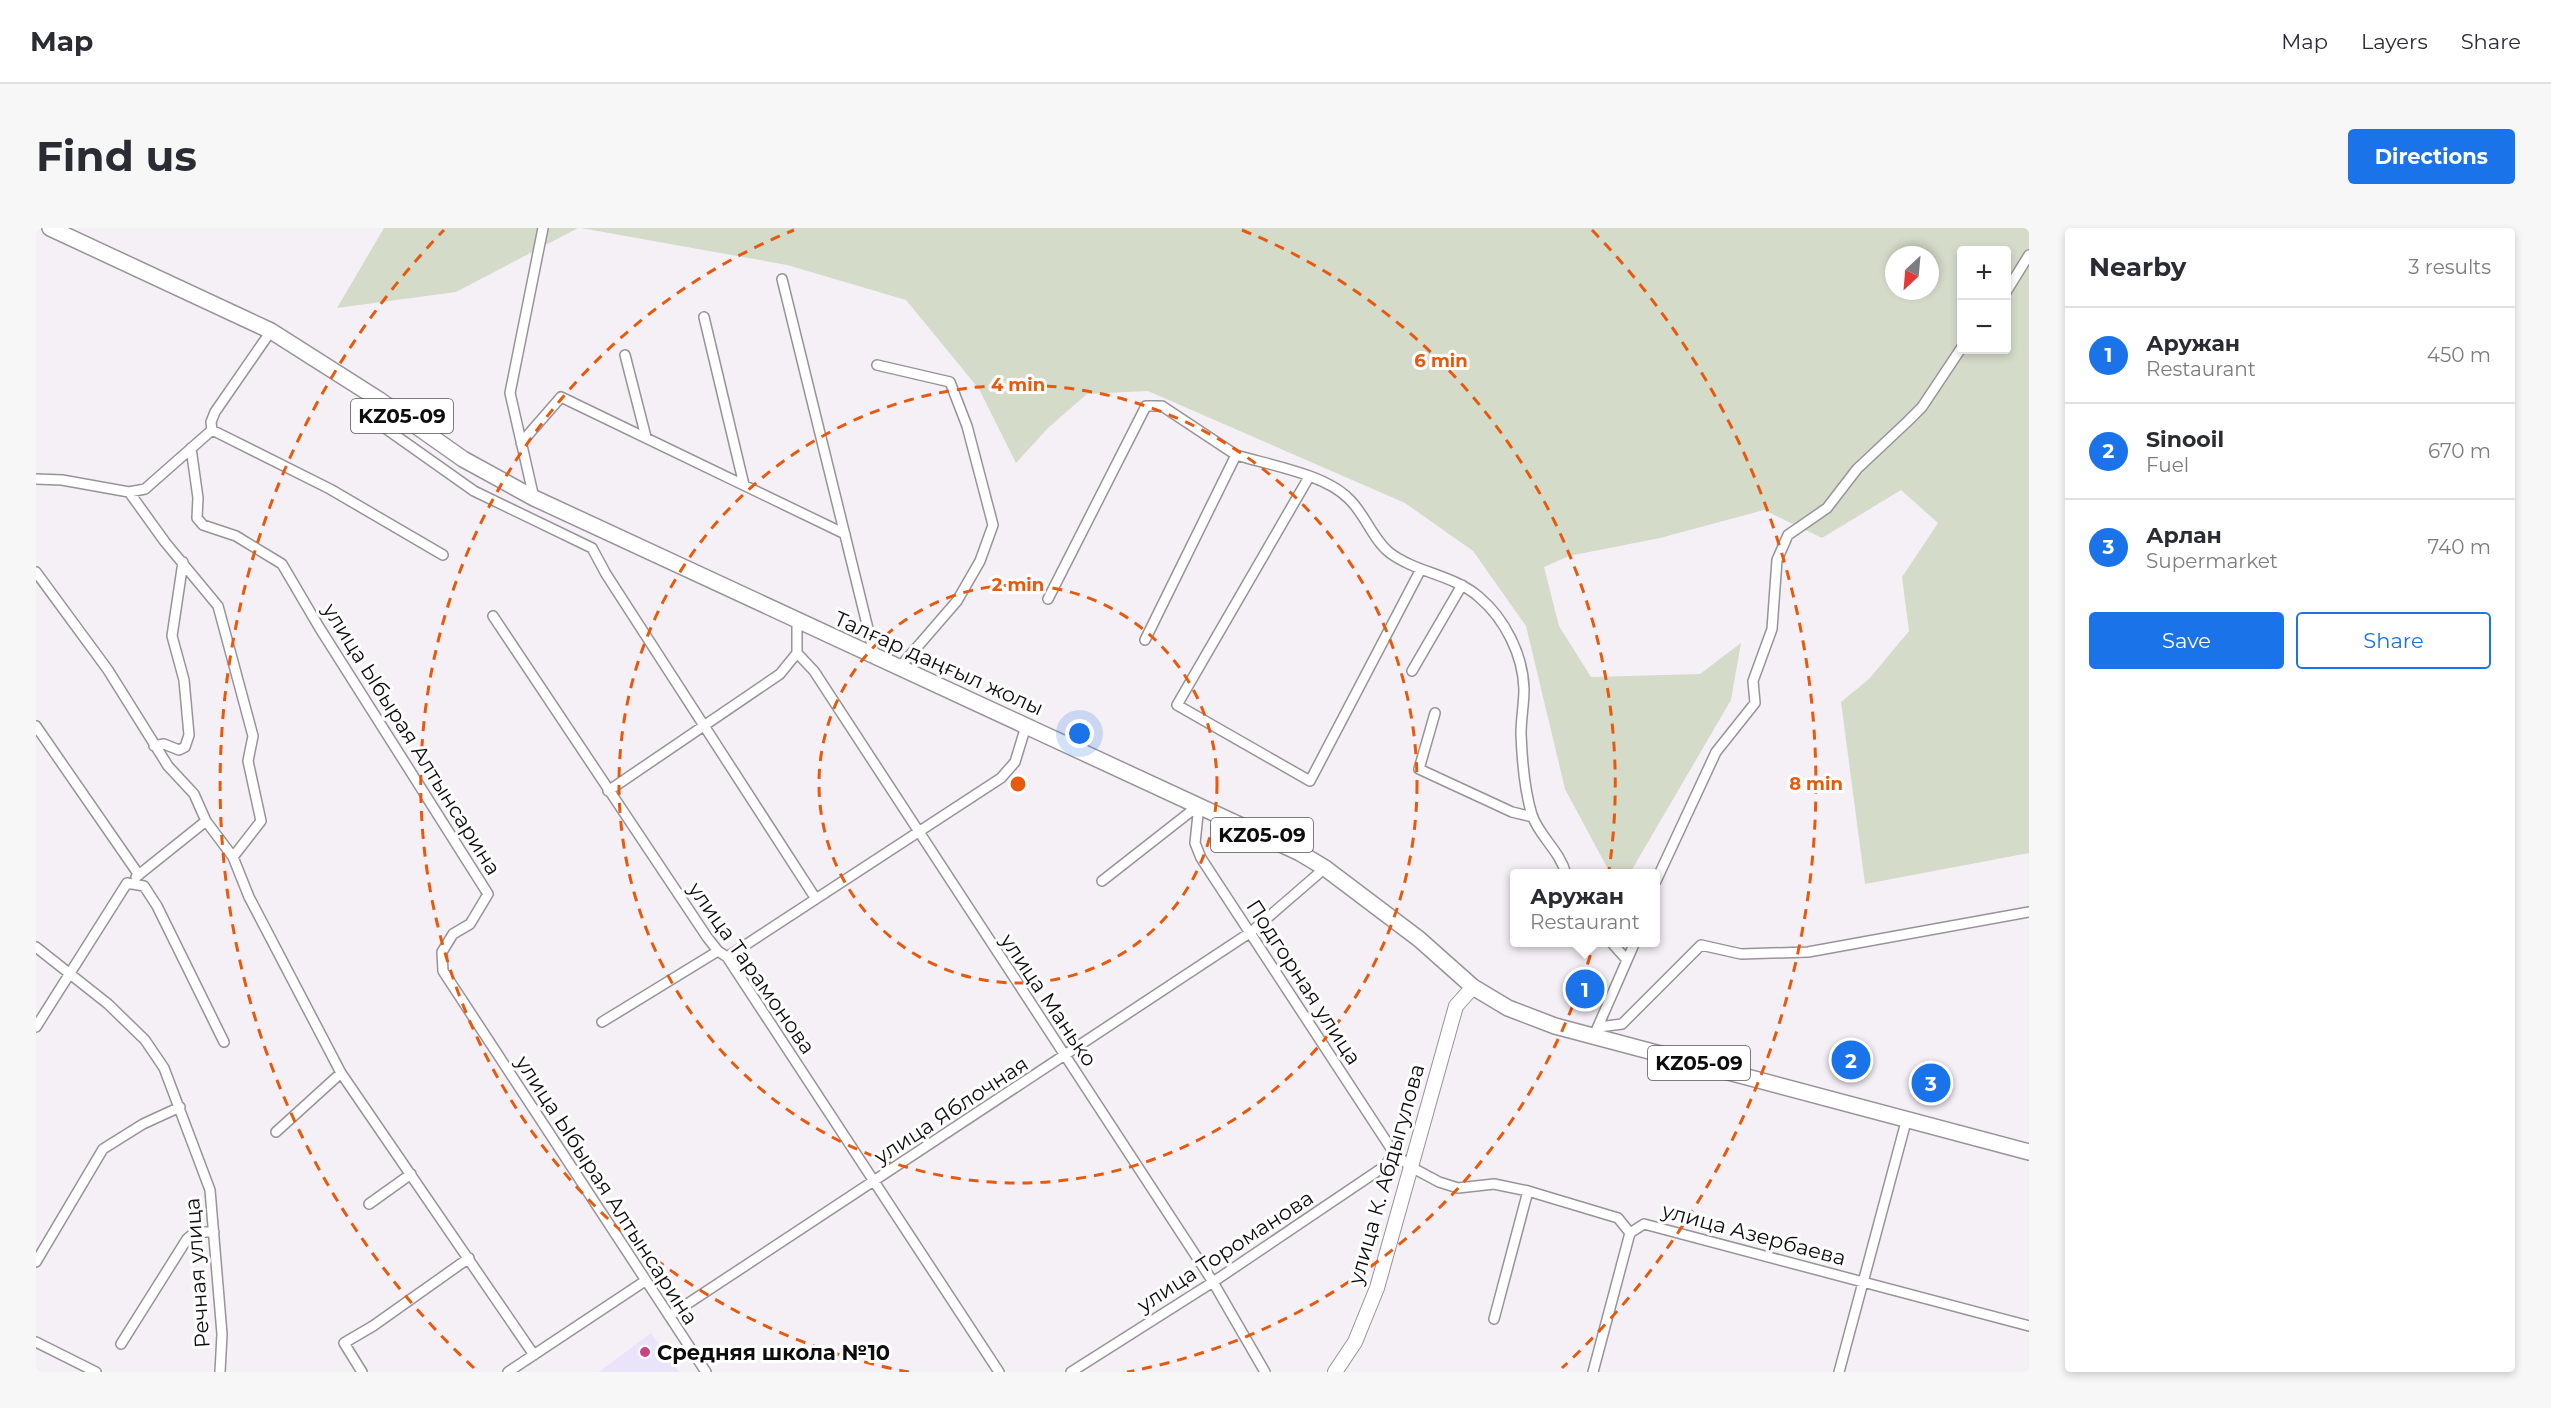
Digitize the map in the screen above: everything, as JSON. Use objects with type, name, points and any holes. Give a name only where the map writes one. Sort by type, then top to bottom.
[{"type":"main road","name":"Талғар даңғыл жолы","points":[[50,228],[271,331],[378,399],[463,459],[534,498],[797,622],[1198,805],[1325,868],[1419,939],[1473,987],[1527,1017],[1596,1031],[2029,1152]]},
{"type":"street","points":[[534,498],[510,393],[543,228]]},
{"type":"street","points":[[2011,285],[2029,255]]},
{"type":"street","points":[[782,279],[875,657]]},
{"type":"street","points":[[704,317],[744,485]]},
{"type":"street","points":[[212,430],[211,422],[215,412],[271,331]]},
{"type":"street","points":[[1660,872],[1716,752],[1755,703],[1753,681],[1772,629],[1777,560],[1788,535],[1827,508],[1857,469],[1922,406],[1957,354]]},
{"type":"street","points":[[625,355],[646,437]]},
{"type":"street","points":[[877,365],[950,382],[967,426],[993,525],[980,561],[957,601],[899,668]]},
{"type":"street","points":[[521,443],[561,397],[845,534]]},
{"type":"street","points":[[378,399],[371,413],[375,421],[474,491],[591,548],[816,899]]},
{"type":"street","points":[[1048,599],[1146,406],[1162,406],[1236,455],[1329,484],[1349,499],[1389,553],[1421,569],[1462,585],[1479,597],[1510,636],[1521,665],[1524,688],[1522,744],[1525,778],[1533,817],[1562,860],[1565,869]]},
{"type":"street","points":[[36,479],[62,480],[129,492],[145,489],[212,430]]},
{"type":"street","points":[[212,430],[330,489],[443,555]]},
{"type":"street","name":"улица Ыбырая Алтынсарина","points":[[191,448],[198,498],[197,518],[203,525],[236,536],[282,564],[319,627],[488,894],[470,924],[453,934],[442,952],[443,971],[706,1372]]},
{"type":"street","points":[[1145,640],[1236,455]]},
{"type":"street","points":[[1309,477],[1177,705],[1310,781],[1421,569]]},
{"type":"street","points":[[129,492],[165,542],[218,606],[253,736],[248,761],[261,821],[233,856]]},
{"type":"street","points":[[154,746],[164,744],[179,750],[184,747],[189,735],[184,706],[184,680],[172,636],[183,562]]},
{"type":"street","points":[[36,572],[108,670],[168,766],[194,794],[206,821],[233,856],[249,897],[341,1072],[534,1355]]},
{"type":"street","points":[[1412,671],[1462,585]]},
{"type":"street","name":"улица Тарамонова","points":[[493,616],[608,791],[718,951],[727,957],[999,1372]]},
{"type":"street","points":[[608,791],[774,679],[797,653],[797,622]]},
{"type":"street","name":"улица Манько","points":[[797,653],[814,671],[920,831],[992,948],[1213,1282],[1265,1372]]},
{"type":"street","points":[[1435,713],[1419,769],[1512,812],[1533,817]]},
{"type":"street","points":[[36,726],[139,875]]},
{"type":"street","points":[[727,957],[1010,770],[1019,752],[1026,726]]},
{"type":"street","points":[[1102,881],[1198,805]]},
{"type":"street","name":"Подгорная улица","points":[[1198,805],[1195,843],[1197,850],[1394,1153],[1411,1167]]},
{"type":"street","points":[[36,1027],[127,884],[206,821]]},
{"type":"street","name":"улица Яблочная","points":[[669,1316],[1066,1057],[1251,932],[1325,868]]},
{"type":"street","points":[[127,884],[144,886],[157,906],[224,1042]]},
{"type":"street","points":[[1596,1031],[1622,1024],[1701,945],[1741,954],[1808,952],[2029,912]]},
{"type":"street","name":"Речная улица","points":[[36,947],[108,1004],[145,1040],[164,1068],[210,1190],[222,1334],[220,1372]]},
{"type":"street","points":[[1615,947],[1627,960]]},
{"type":"street","points":[[1596,1031],[1633,947]]},
{"type":"street","points":[[602,1022],[718,951]]},
{"type":"street","name":"улица К. Абдыгулова","points":[[1335,1372],[1355,1342],[1377,1288],[1456,1006],[1473,987]]},
{"type":"street","points":[[276,1132],[341,1072]]},
{"type":"street","points":[[36,1262],[103,1149],[143,1125],[180,1107]]},
{"type":"street","points":[[1839,1372],[1907,1118]]},
{"type":"street","name":"улица Тороманова","points":[[1071,1372],[1213,1282],[1385,1166],[1394,1153]]},
{"type":"street","name":"улица Азербаева","points":[[1411,1167],[1430,1179],[1458,1188],[1494,1184],[1528,1191],[1618,1218],[1630,1233],[1644,1224],[2029,1326]]},
{"type":"street","points":[[369,1204],[411,1174]]},
{"type":"street","points":[[1494,1319],[1528,1191]]},
{"type":"street","points":[[121,1344],[187,1239],[195,1232],[213,1232]]},
{"type":"street","points":[[1593,1372],[1630,1233]]},
{"type":"street","points":[[362,1372],[344,1343],[374,1326],[469,1258]]},
{"type":"street","points":[[508,1372],[645,1281]]},
{"type":"street","points":[[36,1342],[96,1372]]},
{"type":"shaded area","name":"Средняя школа №10","points":[[651,1333],[679,1372],[599,1372]]},
{"type":"green space","points":[[384,228],[578,228],[456,292],[337,308]]},
{"type":"green space","points":[[581,228],[2029,228],[2029,853],[1865,884],[1841,702],[1869,679],[1909,631],[1902,577],[1938,523],[1901,490],[1822,538],[1764,510],[1660,538],[1569,556],[1544,567],[1559,626],[1591,677],[1700,674],[1741,643],[1731,700],[1632,869],[1608,869],[1565,789],[1526,626],[1473,551],[1405,503],[1148,391],[1087,394],[1048,428],[1016,463],[979,389],[906,300],[787,265]]},
{"type":"place","name":"Аружан","points":[[1585,989]]},
{"type":"place","name":"Sinooil","points":[[1851,1060]]},
{"type":"place","name":"Арлан","points":[[1931,1083]]},
{"type":"place","name":"Средняя школа №10","points":[[645,1352]]}]
